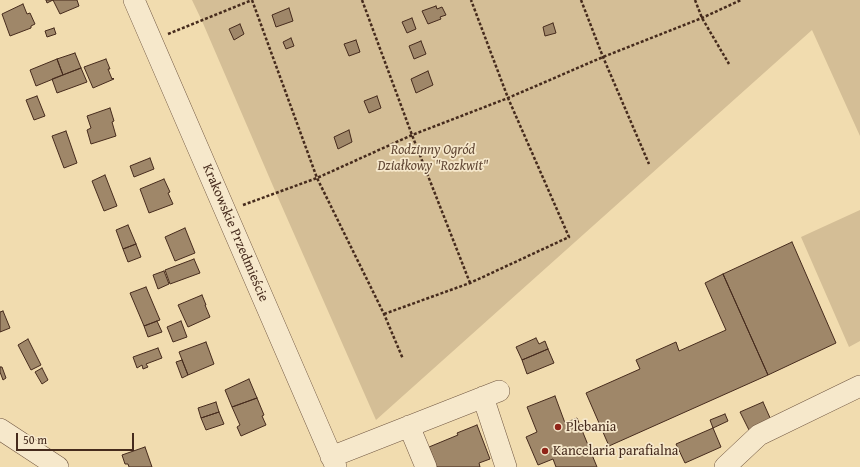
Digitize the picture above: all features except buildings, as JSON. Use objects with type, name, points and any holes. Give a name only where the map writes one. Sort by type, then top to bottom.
[{"type":"street","name":"Krakowskie Przedmieście","points":[[134,0],[333,462]]},
{"type":"street","points":[[725,467],[759,435],[860,386]]},
{"type":"street","points":[[333,462],[409,426],[491,394],[506,467]]},
{"type":"street","points":[[409,426],[426,467]]},
{"type":"street","points":[[0,429],[58,467]]},
{"type":"path","points":[[151,40],[252,0],[316,178],[384,314],[403,359]]},
{"type":"path","points":[[362,0],[412,135],[470,283]]},
{"type":"path","points":[[384,314],[470,283],[569,237],[508,98],[471,0]]},
{"type":"path","points":[[581,0],[603,57],[649,164]]},
{"type":"path","points":[[695,0],[702,18],[729,64]]},
{"type":"path","points":[[225,211],[316,178],[412,135],[508,98],[603,57],[702,18],[741,0]]},
{"type":"green space","name":"Rodzinny Ogród Działkowy \"Rozkwit\"","points":[[192,0],[860,0],[860,136],[812,30],[376,420]]},
{"type":"green space","points":[[860,210],[860,341],[849,347],[801,237]]},
{"type":"place","name":"Plebania","points":[[558,427]]},
{"type":"place","name":"Kancelaria parafialna","points":[[545,451]]}]
